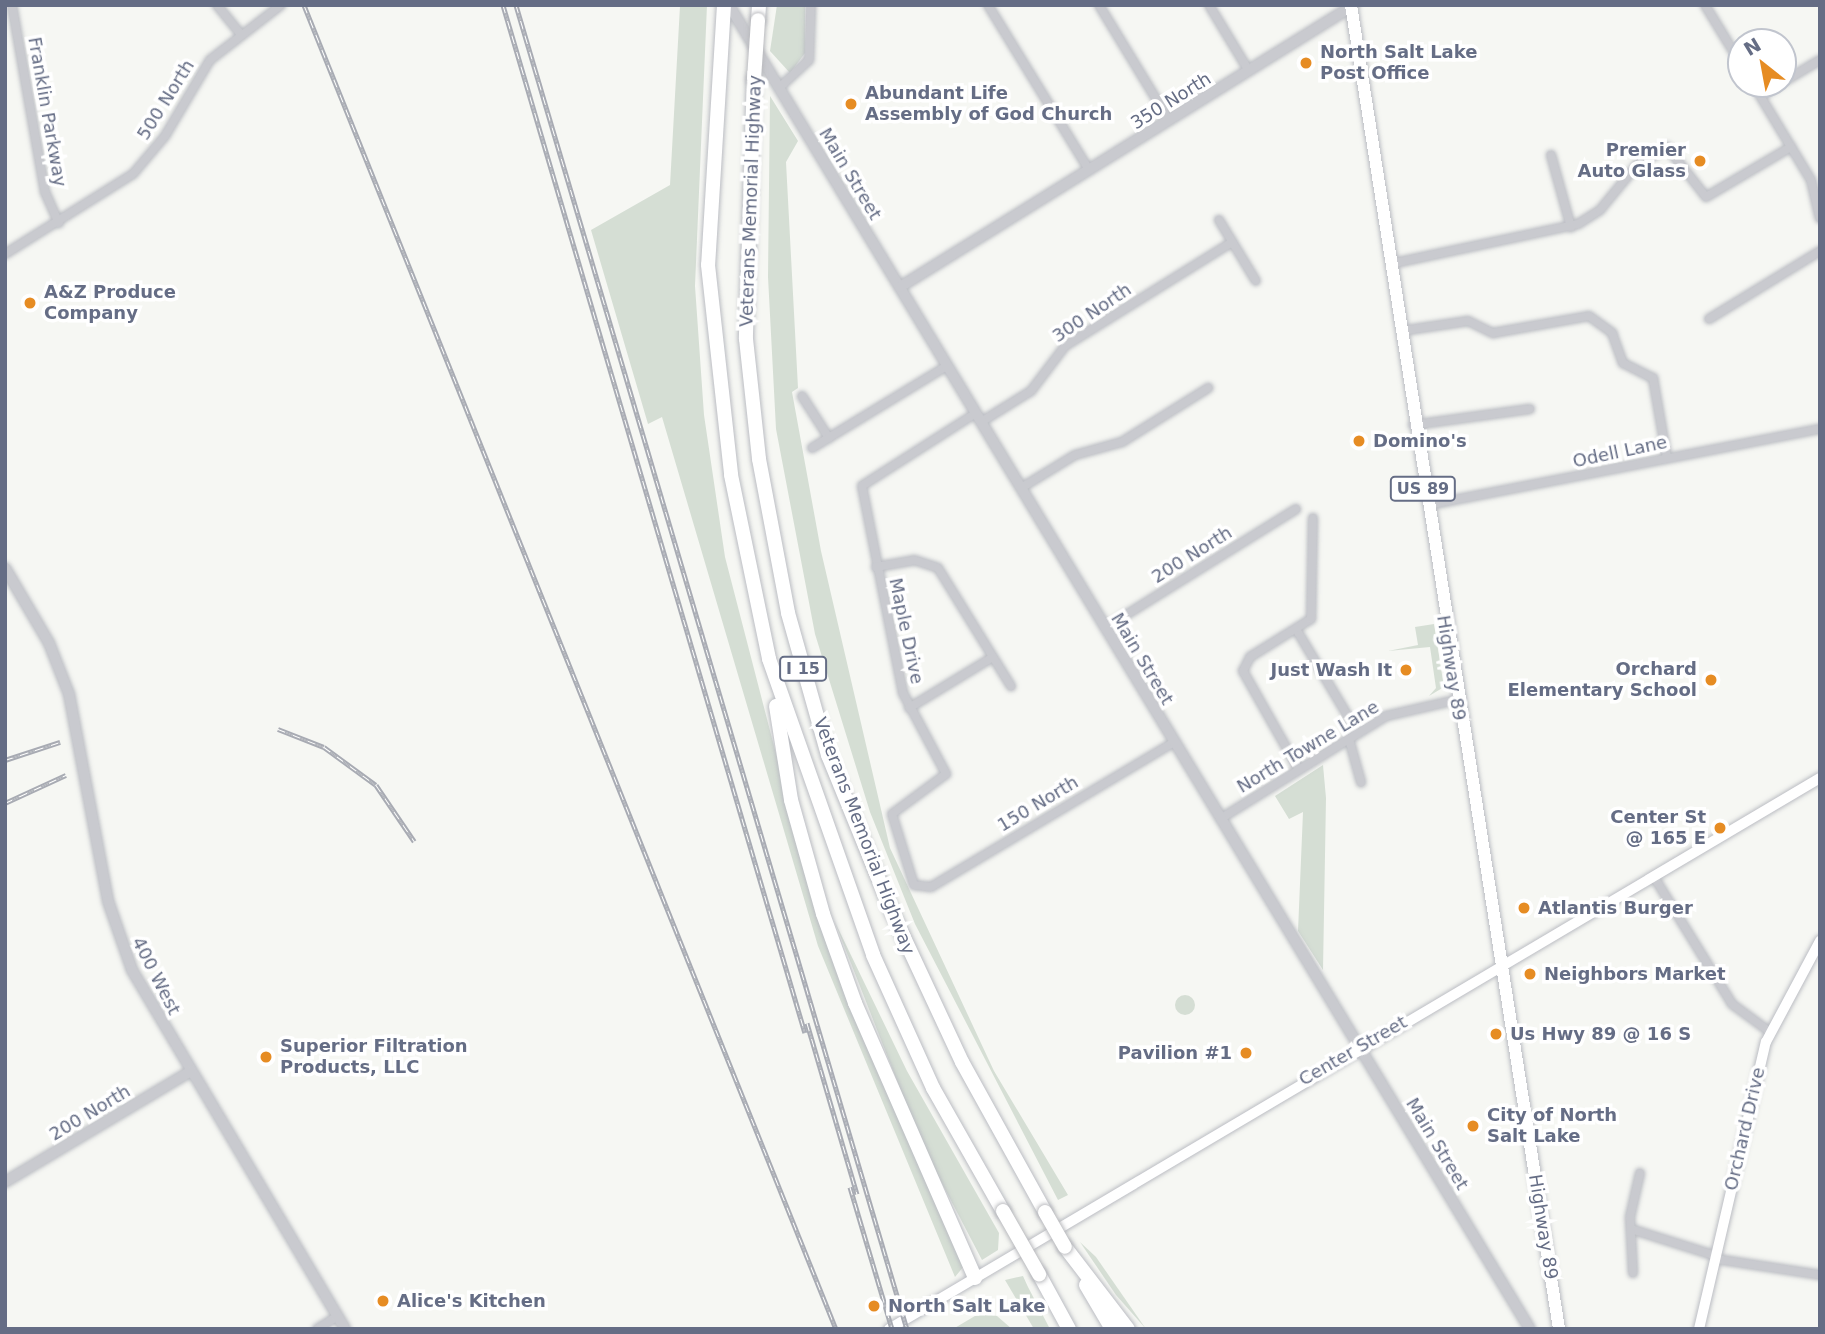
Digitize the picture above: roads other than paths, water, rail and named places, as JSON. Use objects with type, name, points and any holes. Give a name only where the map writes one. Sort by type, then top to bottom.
[{"type":"highway","name":"Veterans Memorial Highway","points":[[726,5],[722,28],[708,265],[716,371],[769,659],[873,955],[933,1088],[1069,1329]]},
{"type":"highway","name":"Veterans Memorial Highway","points":[[758,13],[746,339],[759,459],[788,612],[828,755],[917,969],[1045,1212],[1112,1329]]},
{"type":"highway","points":[[769,659],[791,800],[823,914],[855,1003],[975,1278]]},
{"type":"highway","points":[[1065,1247],[1128,1329]]},
{"type":"main road","name":"Highway 89","points":[[1352,6],[1387,264],[1559,1329]]},
{"type":"main road","name":"Center Street","points":[[889,1329],[1360,1047],[1502,970],[1820,778]]},
{"type":"main road","name":"Orchard Drive","points":[[1699,1329],[1770,1032],[1820,941]]},
{"type":"street","name":"Franklin Parkway","points":[[12,5],[45,192],[59,223]]},
{"type":"street","points":[[217,5],[239,32]]},
{"type":"street","name":"500 North","points":[[5,254],[59,223],[144,164],[203,68],[239,32],[281,5]]},
{"type":"street","name":"Main Street","points":[[726,5],[779,88],[1530,1329]]},
{"type":"street","points":[[779,88],[809,60],[811,5]]},
{"type":"street","points":[[988,5],[1089,170]]},
{"type":"street","points":[[1099,5],[1169,120]]},
{"type":"street","points":[[1209,5],[1249,71]]},
{"type":"street","points":[[1705,5],[1727,41]]},
{"type":"street","name":"350 North","points":[[900,288],[1352,6]]},
{"type":"street","points":[[1797,74],[1820,60]]},
{"type":"street","points":[[1761,98],[1813,184],[1820,218]]},
{"type":"street","points":[[1387,264],[1571,227],[1595,214],[1637,165],[1663,148],[1706,197],[1791,147]]},
{"type":"street","points":[[1551,155],[1571,227]]},
{"type":"street","points":[[1219,220],[1256,282]]},
{"type":"street","name":"300 North","points":[[863,483],[978,417],[1031,391],[1065,346],[1232,242]]},
{"type":"street","points":[[1709,319],[1820,251]]},
{"type":"street","points":[[1398,332],[1468,321],[1493,332],[1589,316],[1612,333],[1623,363],[1653,378],[1667,458]]},
{"type":"street","points":[[812,448],[947,366]]},
{"type":"street","points":[[1021,488],[1075,455],[1122,442],[1208,388]]},
{"type":"street","points":[[802,396],[829,438]]},
{"type":"street","points":[[1413,425],[1530,409]]},
{"type":"street","name":"Odell Lane","points":[[1426,505],[1820,429]]},
{"type":"street","name":"Maple Drive","points":[[863,483],[876,567],[909,708],[946,776],[893,812]]},
{"type":"street","name":"200 North","points":[[1105,628],[1296,509]]},
{"type":"street","points":[[1299,770],[1243,671],[1248,659],[1296,629],[1312,613],[1313,518]]},
{"type":"street","points":[[876,567],[931,564],[1011,686]]},
{"type":"street","name":"400 West","points":[[5,568],[49,643],[69,694],[123,949],[191,1071],[345,1329]]},
{"type":"street","points":[[1296,629],[1358,733]]},
{"type":"street","points":[[909,708],[993,657]]},
{"type":"street","name":"North Towne Lane","points":[[1220,819],[1390,714],[1456,700]]},
{"type":"street","points":[[1349,739],[1361,782]]},
{"type":"street","name":"150 North","points":[[893,812],[898,846],[918,889],[1174,742]]},
{"type":"street","points":[[1654,877],[1728,998],[1746,1020],[1770,1032]]},
{"type":"street","name":"200 North","points":[[5,1182],[191,1071]]},
{"type":"street","points":[[1633,1273],[1631,1229],[1640,1173]]},
{"type":"street","points":[[1631,1229],[1716,1257],[1820,1275]]},
{"type":"street","points":[[317,1329],[338,1316]]},
{"type":"railway","points":[[304,5],[836,1329]]},
{"type":"railway","points":[[503,5],[805,1033]]},
{"type":"railway","points":[[516,5],[907,1329]]},
{"type":"railway","points":[[278,729],[324,747],[376,785],[414,841]]},
{"type":"railway","points":[[5,760],[60,742]]},
{"type":"railway","points":[[5,803],[66,775]]},
{"type":"railway","points":[[807,1023],[857,1194]]},
{"type":"railway","points":[[850,1187],[892,1329]]},
{"type":"place","name":"North Salt Lake Post Office","points":[[1306,63]]},
{"type":"place","name":"Abundant Life Assembly of God Church","points":[[851,104]]},
{"type":"place","name":"Premier Auto Glass","points":[[1700,161]]},
{"type":"place","name":"A&Z Produce Company","points":[[30,303]]},
{"type":"place","name":"Domino's","points":[[1359,441]]},
{"type":"place","name":"Just Wash It","points":[[1406,670]]},
{"type":"place","name":"Orchard Elementary School","points":[[1711,680]]},
{"type":"place","name":"Center St @ 165 E","points":[[1720,828]]},
{"type":"place","name":"Atlantis Burger","points":[[1524,908]]},
{"type":"place","name":"Neighbors Market","points":[[1530,974]]},
{"type":"place","name":"Us Hwy 89 @ 16 S","points":[[1496,1034]]},
{"type":"place","name":"Pavilion #1","points":[[1246,1053]]},
{"type":"place","name":"Superior Filtration Products, LLC","points":[[266,1057]]},
{"type":"place","name":"City of North Salt Lake","points":[[1473,1126]]},
{"type":"place","name":"Alice's Kitchen","points":[[383,1301]]},
{"type":"place","name":"North Salt Lake","points":[[874,1306]]}]
